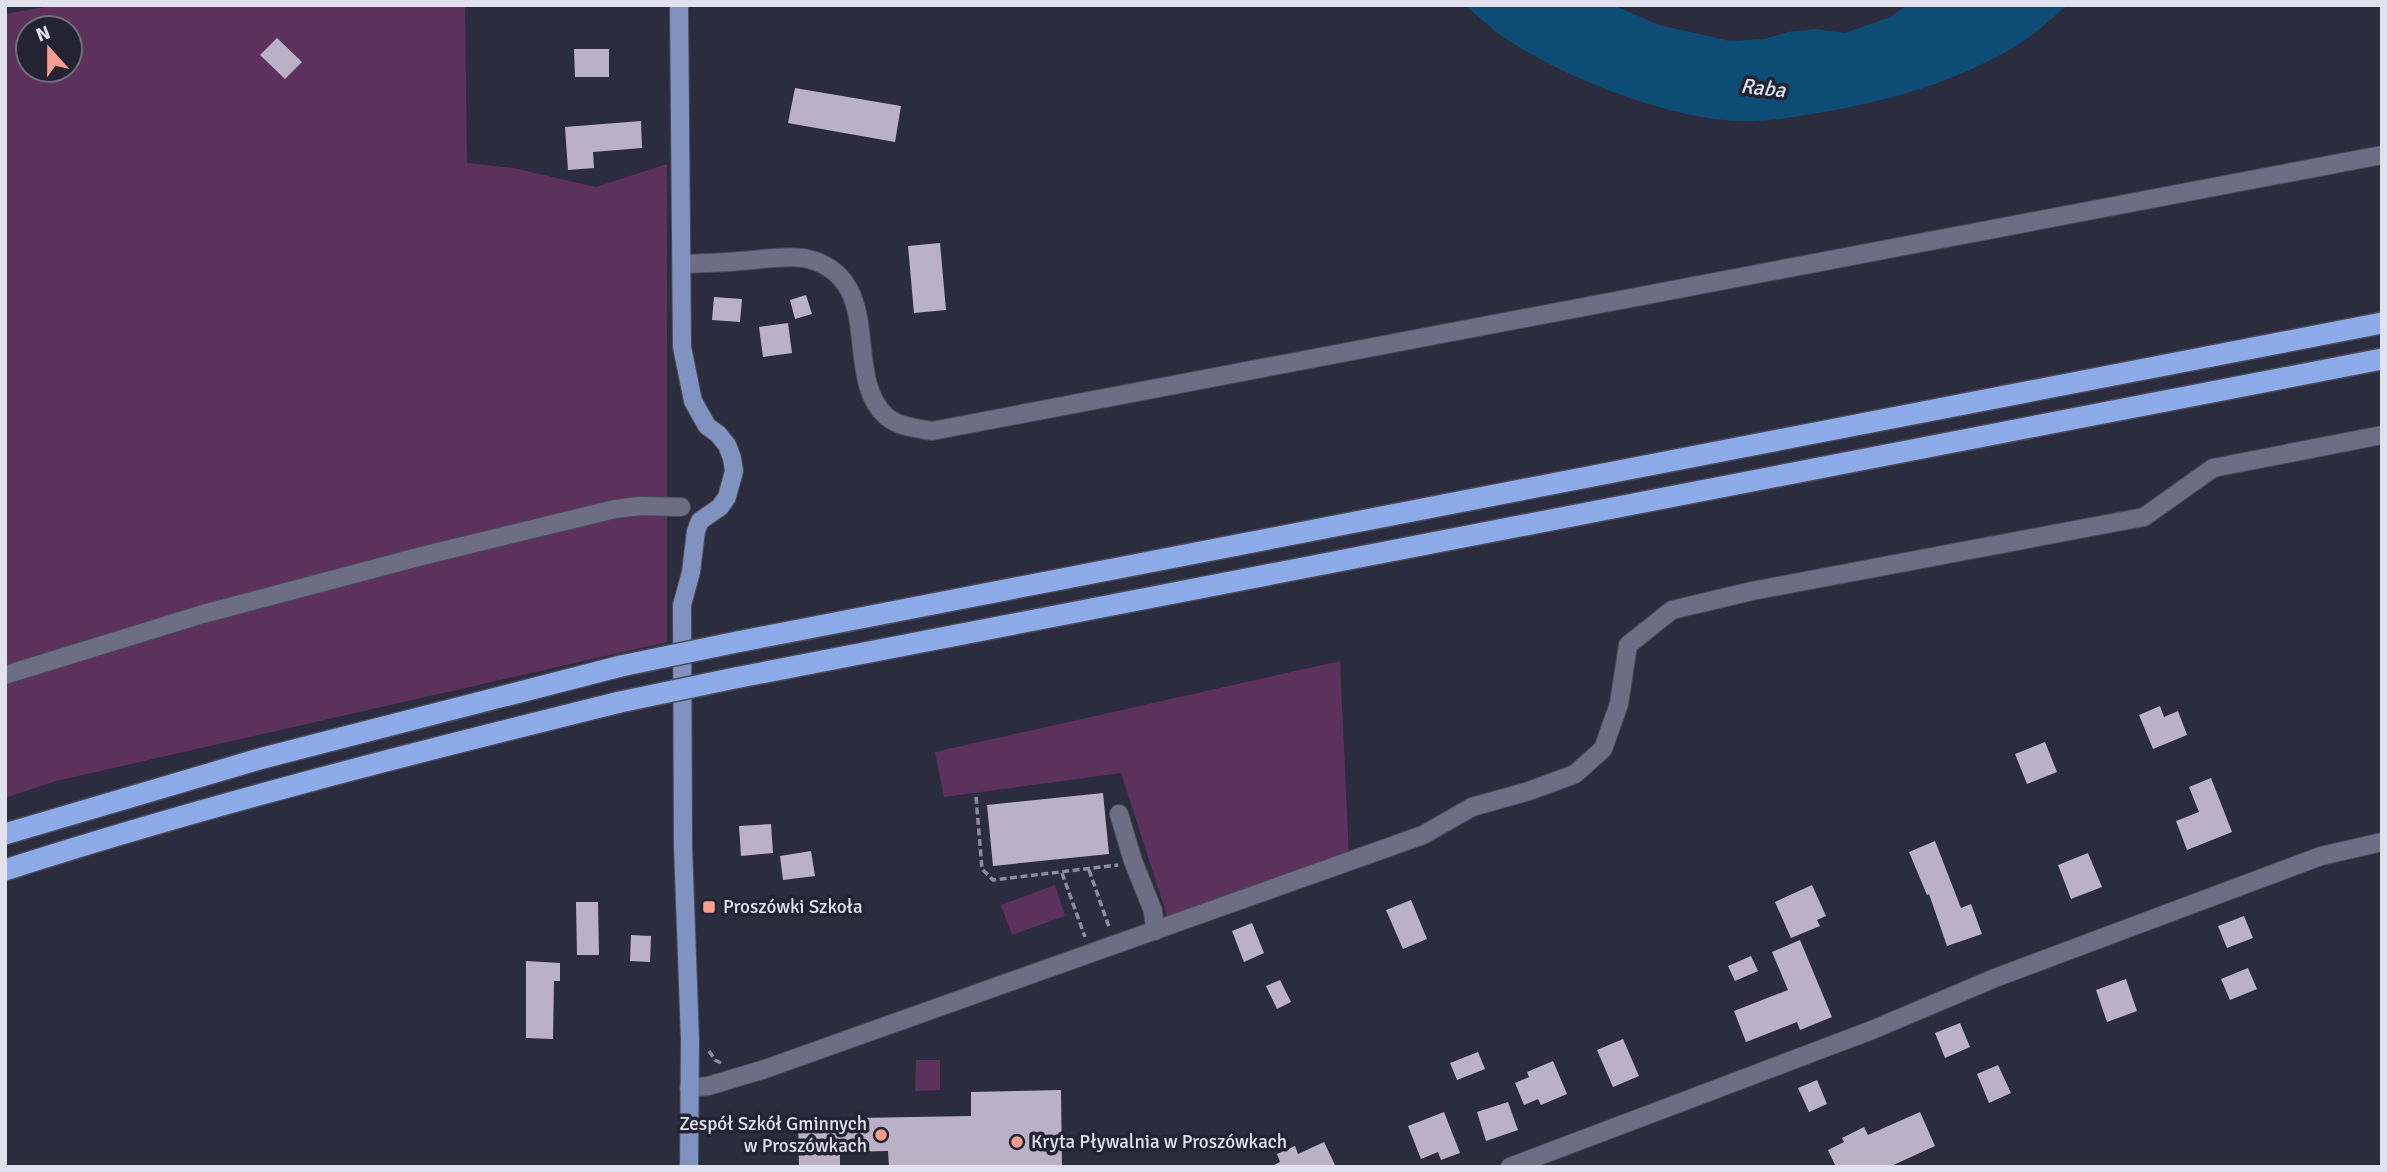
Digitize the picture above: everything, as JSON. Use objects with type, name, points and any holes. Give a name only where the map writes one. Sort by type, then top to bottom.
[{"type":"highway","points":[[5,834],[263,758],[621,666],[2382,323]]},
{"type":"highway","points":[[5,870],[137,830],[420,752],[620,702],[2382,359]]},
{"type":"main road","points":[[679,5],[682,347],[693,401],[707,426],[727,445],[734,471],[727,497],[711,515],[700,521],[695,531],[691,572],[681,605],[681,721],[690,1040],[689,1167]]},
{"type":"street","points":[[682,264],[794,258],[814,260],[841,274],[857,311],[869,385],[876,405],[889,418],[905,426],[932,431],[2382,155]]},
{"type":"street","points":[[689,1088],[708,1086],[762,1070],[1163,928],[1423,835],[1472,807],[1529,791],[1575,774],[1603,749],[1619,704],[1628,645],[1672,610],[1752,591],[2144,517],[2213,468],[2382,435]]},
{"type":"street","points":[[5,675],[202,614],[422,556],[615,509],[640,506],[681,508]]},
{"type":"street","points":[[1119,814],[1133,860],[1153,911],[1163,928]]},
{"type":"street","points":[[1510,1167],[1872,1030],[1995,978],[2321,856],[2382,842]]},
{"type":"path","points":[[976,797],[982,869],[993,880],[1112,867],[1133,860]]},
{"type":"path","points":[[1089,870],[1116,944]]},
{"type":"path","points":[[1062,873],[1091,953]]},
{"type":"path","points":[[706,1039],[709,1053],[715,1060],[728,1066]]},
{"type":"shaded area","points":[[55,5],[465,5],[467,163],[513,168],[596,187],[667,164],[667,642],[56,781],[5,798],[5,14]]},
{"type":"shaded area","points":[[1340,661],[1349,856],[1169,922],[1121,773],[944,797],[935,752]]},
{"type":"shaded area","points":[[1055,885],[1065,916],[1012,935],[1001,905]]},
{"type":"shaded area","points":[[916,1060],[940,1060],[940,1090],[915,1091]]},
{"type":"water","name":"Raba","points":[[1465,5],[1613,5],[1659,25],[1730,41],[1764,39],[1788,32],[1816,29],[1845,33],[1888,18],[1908,5],[2068,5],[2017,46],[1940,82],[1843,109],[1779,119],[1739,121],[1710,118],[1648,104],[1584,80],[1502,36]]},
{"type":"building","points":[[277,38],[302,62],[285,79],[260,55]]},
{"type":"building","points":[[574,49],[609,49],[609,77],[575,77]]},
{"type":"building","points":[[795,88],[901,106],[895,142],[788,123]]},
{"type":"building","points":[[641,121],[642,148],[593,152],[594,168],[568,170],[565,127]]},
{"type":"building","points":[[940,243],[946,310],[914,313],[908,246]]},
{"type":"building","points":[[806,295],[812,314],[795,319],[790,300]]},
{"type":"building","points":[[714,297],[742,299],[740,322],[712,320]]},
{"type":"building","points":[[788,323],[792,353],[763,357],[759,327]]},
{"type":"building","points":[[2160,706],[2164,717],[2178,711],[2187,735],[2153,749],[2139,715]]},
{"type":"building","points":[[2045,742],[2057,772],[2027,784],[2015,754]]},
{"type":"building","points":[[2211,778],[2232,832],[2187,850],[2176,821],[2199,812],[2189,787]]},
{"type":"building","points":[[1103,793],[1109,854],[993,866],[987,805]]},
{"type":"building","points":[[771,824],[773,853],[741,856],[739,826]]},
{"type":"building","points":[[1935,841],[1961,908],[1971,904],[1982,934],[1947,946],[1929,894],[1927,895],[1909,852]]},
{"type":"building","points":[[811,851],[815,876],[783,880],[780,856]]},
{"type":"building","points":[[2088,853],[2102,887],[2071,899],[2058,865]]},
{"type":"building","points":[[1812,885],[1826,916],[1817,920],[1820,926],[1791,938],[1775,902]]},
{"type":"building","points":[[1411,900],[1427,939],[1403,949],[1386,910]]},
{"type":"building","points":[[576,902],[598,902],[599,955],[577,955]]},
{"type":"building","points":[[2244,916],[2253,938],[2227,948],[2218,926]]},
{"type":"building","points":[[1252,923],[1264,953],[1244,962],[1232,931]]},
{"type":"building","points":[[631,935],[651,936],[650,962],[630,961]]},
{"type":"building","points":[[1800,940],[1832,1017],[1800,1030],[1797,1022],[1746,1042],[1734,1011],[1788,990],[1772,952]]},
{"type":"building","points":[[1751,956],[1758,971],[1735,981],[1728,966]]},
{"type":"building","points":[[526,961],[560,963],[560,981],[554,981],[553,1039],[526,1038]]},
{"type":"building","points":[[2248,968],[2257,989],[2230,1000],[2221,979]]},
{"type":"building","points":[[2126,979],[2137,1011],[2107,1022],[2096,990]]},
{"type":"building","points":[[1280,980],[1291,1002],[1277,1009],[1266,986]]},
{"type":"building","points":[[1960,1023],[1970,1047],[1945,1058],[1935,1033]]},
{"type":"building","points":[[1623,1039],[1639,1076],[1613,1087],[1597,1050]]},
{"type":"building","points":[[1478,1052],[1485,1069],[1457,1080],[1450,1063]]},
{"type":"building","points":[[1553,1061],[1567,1094],[1541,1105],[1538,1099],[1524,1105],[1515,1083],[1529,1077],[1527,1072]]},
{"type":"building","points":[[1998,1065],[2011,1093],[1989,1103],[1977,1074]]},
{"type":"building","points":[[1817,1080],[1827,1104],[1809,1112],[1798,1088]]},
{"type":"building","points":[[1061,1090],[1062,1167],[889,1167],[888,1151],[840,1152],[840,1167],[799,1167],[798,1119],[971,1116],[971,1092]]},
{"type":"building","points":[[1508,1102],[1518,1130],[1486,1141],[1477,1112]]},
{"type":"building","points":[[1444,1112],[1460,1153],[1441,1160],[1438,1152],[1421,1159],[1408,1126]]},
{"type":"building","points":[[1920,1112],[1935,1146],[1889,1167],[1836,1167],[1828,1150],[1844,1142],[1842,1138],[1864,1127],[1868,1135]]},
{"type":"building","points":[[1324,1142],[1336,1167],[1270,1167],[1280,1162],[1277,1154],[1295,1146],[1298,1154]]},
{"type":"place","name":"Proszówki Szkoła","points":[[709,907]]},
{"type":"place","name":"Zespół Szkół Gminnych w Proszówkach","points":[[881,1135]]},
{"type":"place","name":"Kryta Pływalnia w Proszówkach","points":[[1017,1142]]}]
